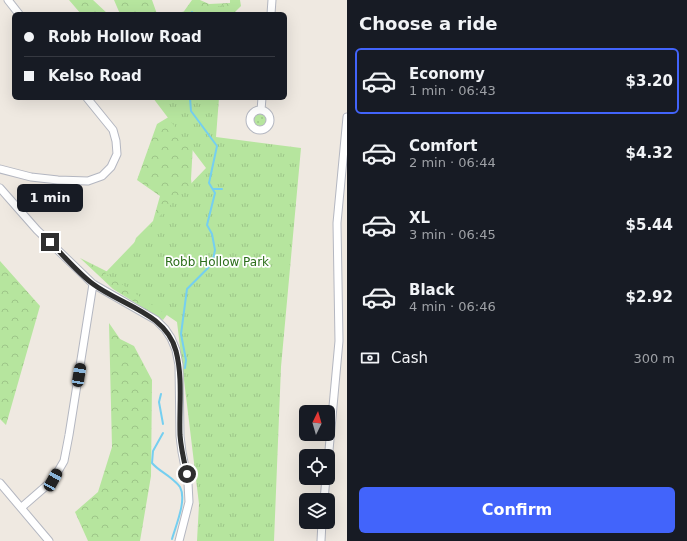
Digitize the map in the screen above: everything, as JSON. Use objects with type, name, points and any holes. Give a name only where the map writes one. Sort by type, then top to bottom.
[{"type":"street","points":[[8,0],[17,12]]},
{"type":"street","points":[[271,12],[272,0]]},
{"type":"street","points":[[0,169],[31,177],[58,180],[88,181],[102,176],[111,166],[116,154],[116,141],[113,130],[89,100]]},
{"type":"street","points":[[261,110],[262,100]]},
{"type":"street","points":[[329,449],[338,356],[336,239],[344,175],[347,117]]},
{"type":"street","points":[[0,188],[37,230],[93,284],[156,320],[168,333],[176,350],[179,365],[180,436],[188,483],[189,502],[179,541]]},
{"type":"street","points":[[22,507],[53,480],[64,461],[93,284]]},
{"type":"street","points":[[0,484],[22,507],[49,541]]},
{"type":"street","points":[[321,541],[322,529]]},
{"type":"green space","points":[[69,0],[93,0],[106,12],[79,12]]},
{"type":"green space","points":[[114,0],[152,0],[156,12],[119,12]]},
{"type":"green space","points":[[192,0],[200,0],[209,4],[230,3],[230,0],[240,0],[241,6],[235,12],[183,12]]},
{"type":"green space","points":[[227,5],[226,12],[181,12]]},
{"type":"green space","name":"Robb Hollow Park","points":[[155,100],[219,100],[216,137],[301,148],[281,367],[274,541],[197,541],[199,504],[177,322],[105,273],[206,168]]},
{"type":"green space","points":[[260,114],[264,116],[266,120],[264,124],[260,126],[256,124],[254,120],[256,116]]},
{"type":"green space","points":[[172,115],[193,144],[191,179],[198,232],[169,312],[163,320],[113,289],[80,258],[110,273],[125,270],[136,238],[153,221],[160,196],[137,180],[157,124]]},
{"type":"green space","points":[[0,261],[40,306],[6,425],[0,419]]},
{"type":"green space","points":[[109,323],[120,339],[134,346],[152,380],[151,476],[140,541],[88,541],[75,512],[98,492],[112,447]]},
{"type":"waterway","points":[[185,368],[186,360],[181,334],[187,289],[212,264],[215,250],[212,234],[207,225],[215,193],[209,183],[217,146],[191,111],[190,100]]},
{"type":"waterway","points":[[213,189],[222,189]]},
{"type":"waterway","points":[[161,394],[159,402],[163,424]]},
{"type":"waterway","points":[[163,433],[153,451],[152,463],[177,484],[182,492],[182,505],[172,539]]},
{"type":"route","points":[[50,242],[93,284],[156,320],[165,328],[171,338],[176,350],[179,365],[180,436],[187,474]]}]
